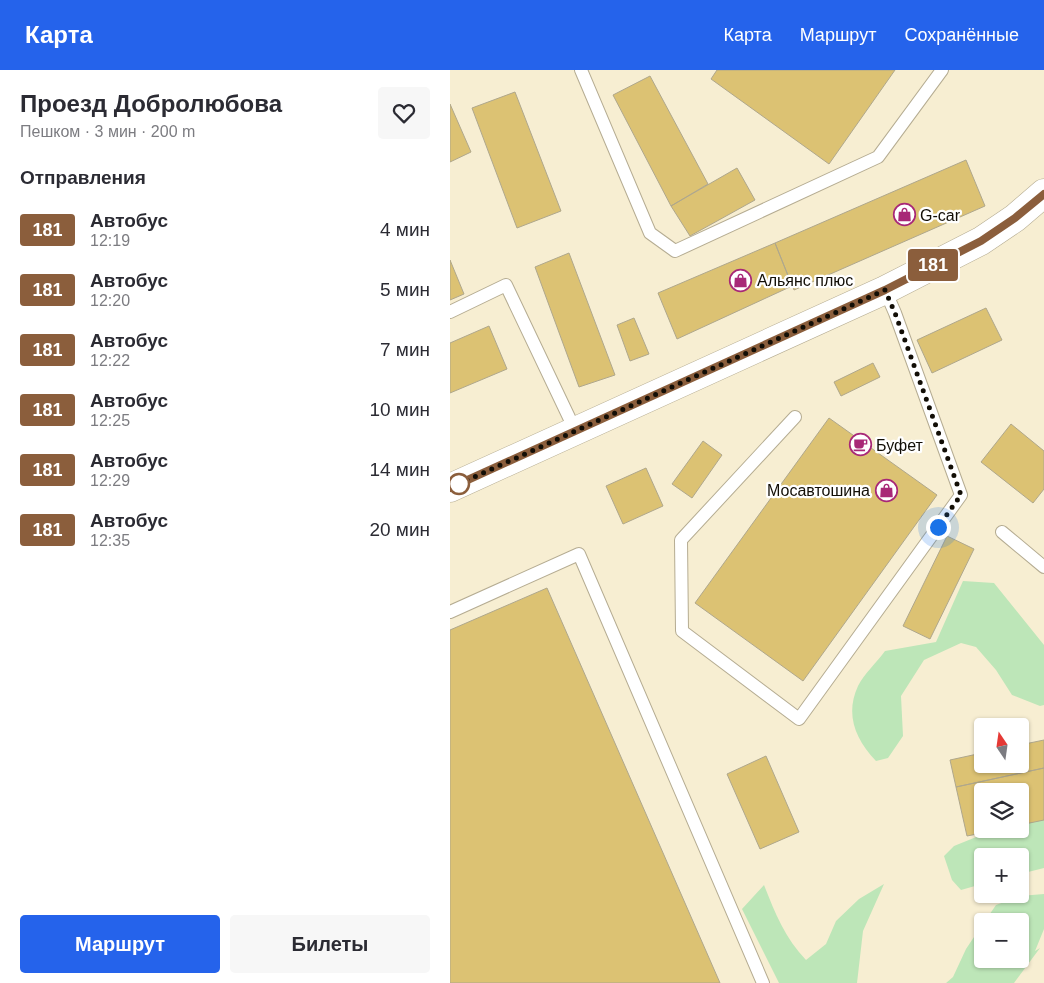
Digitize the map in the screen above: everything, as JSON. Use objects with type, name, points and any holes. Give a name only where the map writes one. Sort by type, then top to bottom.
[{"type":"street","points":[[450,488],[885,290],[981,241],[1015,218],[1044,194]]},
{"type":"lane","points":[[581,70],[650,233],[675,251],[878,156],[942,70]]},
{"type":"lane","points":[[450,312],[506,286],[575,430]]},
{"type":"lane","points":[[795,417],[681,540],[682,631],[799,720],[961,495],[885,290]]},
{"type":"lane","points":[[1002,532],[1044,568]]},
{"type":"lane","points":[[450,612],[579,554],[763,983]]},
{"type":"green space","points":[[963,581],[994,583],[1044,645],[1044,705],[1040,706],[1012,695],[996,670],[976,647],[961,643],[924,660],[901,696],[903,736],[888,758],[876,761],[862,744],[854,726],[852,706],[858,686],[885,651],[936,642]]},
{"type":"green space","points":[[1044,807],[1044,868],[1029,872],[1029,848],[974,848],[974,886],[961,890],[952,880],[944,856],[954,846],[974,838],[1029,838],[1029,812]]},
{"type":"green space","points":[[884,884],[863,931],[857,983],[779,983],[742,909],[764,885],[786,934],[806,960],[826,944],[836,921],[859,899]]},
{"type":"green space","points":[[1044,894],[1044,929],[1035,951],[1040,948],[1029,963],[1029,913],[990,913],[996,905],[1001,903],[1029,903],[1029,895]]},
{"type":"green space","points":[[974,937],[974,968],[1025,968],[1014,983],[946,983],[953,977],[966,949]]},
{"type":"building","points":[[717,70],[895,70],[829,164],[711,79]]},
{"type":"building","points":[[650,76],[708,184],[671,206],[613,95]]},
{"type":"building","points":[[515,92],[561,211],[517,228],[472,108]]},
{"type":"building","points":[[450,104],[471,152],[450,162]]},
{"type":"building","points":[[966,160],[985,206],[794,290],[775,243]]},
{"type":"building","points":[[737,168],[755,200],[690,236],[671,206]]},
{"type":"building","points":[[775,243],[792,286],[677,339],[658,293]]},
{"type":"building","points":[[569,253],[615,375],[579,387],[535,267]]},
{"type":"building","points":[[450,260],[464,294],[450,300]]},
{"type":"building","points":[[986,308],[1002,340],[932,373],[917,340]]},
{"type":"building","points":[[634,318],[649,354],[630,361],[617,325]]},
{"type":"building","points":[[489,326],[507,369],[450,393],[450,343]]},
{"type":"building","points":[[873,363],[880,377],[841,396],[834,382]]},
{"type":"building","points":[[829,418],[937,495],[803,681],[695,603]]},
{"type":"building","points":[[1011,424],[1044,451],[1044,489],[1033,503],[981,462]]},
{"type":"building","points":[[703,441],[722,455],[692,498],[672,484]]},
{"type":"building","points":[[646,468],[663,506],[623,524],[606,486]]},
{"type":"building","points":[[947,536],[974,549],[930,639],[903,626]]},
{"type":"building","points":[[547,588],[720,983],[450,983],[450,630]]},
{"type":"building","points":[[1044,740],[1044,768],[1029,771],[1029,743]]},
{"type":"building","points":[[974,755],[974,773],[1021,773],[956,787],[950,760]]},
{"type":"building","points":[[766,756],[799,832],[760,849],[727,774]]},
{"type":"building","points":[[1044,768],[1044,820],[1029,823],[1029,783],[975,783],[1029,773],[1029,771]]},
{"type":"building","points":[[974,783],[974,835],[967,836],[956,787]]},
{"type":"bus line","name":"181","points":[[450,488],[885,290],[981,241],[1015,218],[1044,194]]},
{"type":"place","name":"G-car","points":[[904,215]]},
{"type":"place","name":"Альянс плюс","points":[[741,280]]},
{"type":"place","name":"Буфет","points":[[860,445]]},
{"type":"place","name":"Мосавтошина","points":[[886,490]]},
{"type":"route","points":[[459,484],[885,290],[961,495],[938,527]]}]
